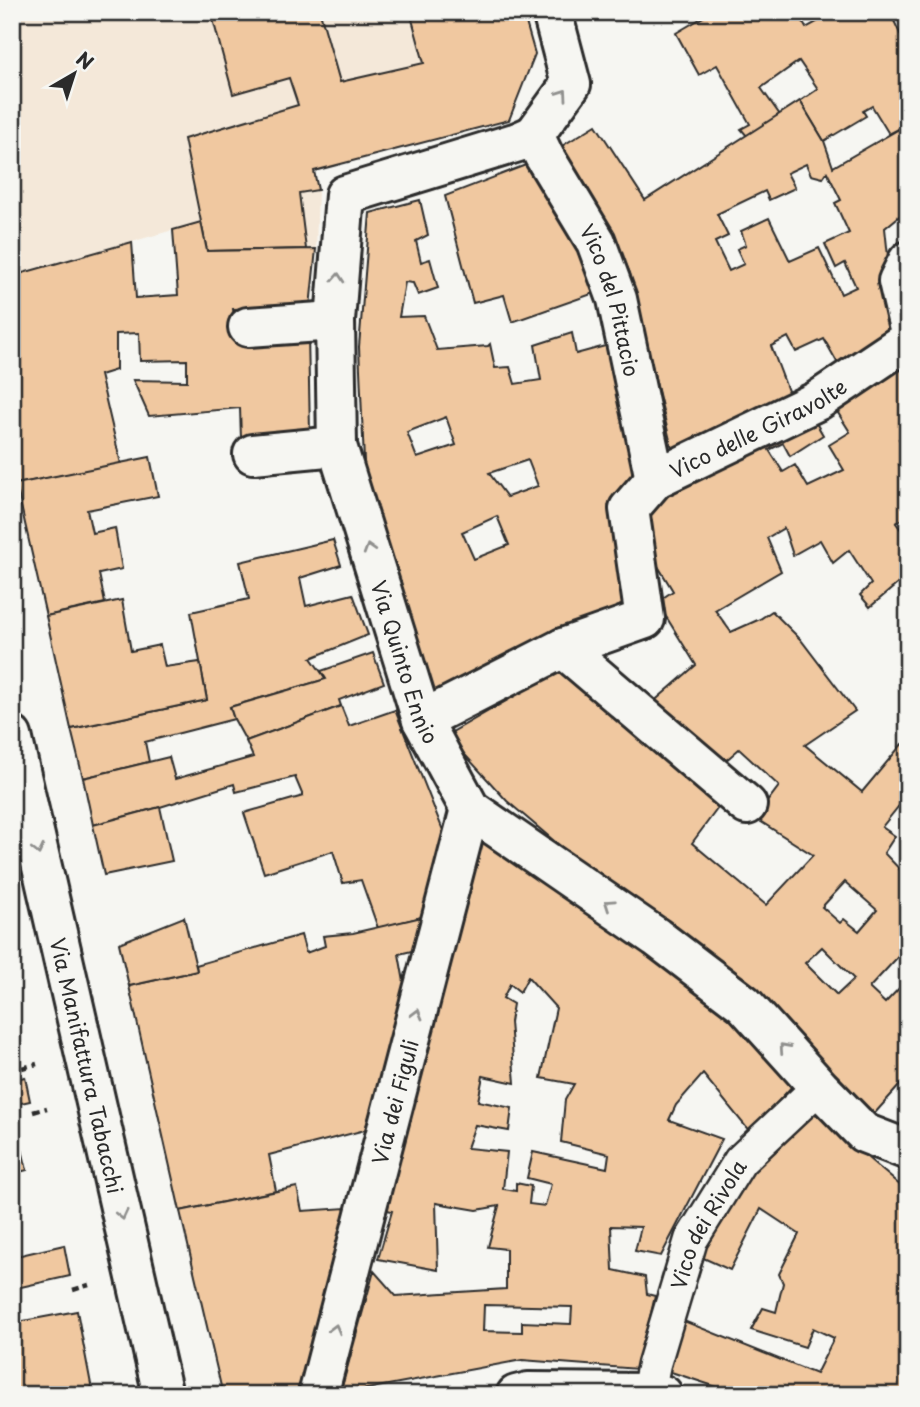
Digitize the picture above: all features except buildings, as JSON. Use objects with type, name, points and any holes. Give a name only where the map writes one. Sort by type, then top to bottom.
[{"type":"street","points":[[534,135],[571,84],[557,30]]},
{"type":"street","name":"Via Quinto Ennio","points":[[534,135],[345,195],[335,321],[337,446],[422,720],[470,809],[656,937],[744,1004],[864,1133],[908,1150]]},
{"type":"street","name":"Vico del Pittacio","points":[[534,135],[596,242],[617,299],[655,479]]},
{"type":"street","points":[[908,261],[898,281],[908,324]]},
{"type":"street","points":[[248,327],[335,321]]},
{"type":"street","name":"Vico delle Giravolte","points":[[422,720],[564,649],[645,619],[629,509],[655,479],[817,401],[908,340]]},
{"type":"street","points":[[253,454],[337,446]]},
{"type":"street","points":[[564,649],[747,805]]},
{"type":"street","name":"Via Manifattura Tabacchi","points":[[12,736],[163,1395]]},
{"type":"street","name":"Via dei Figuli","points":[[318,1395],[470,809]]},
{"type":"street","name":"Vico dei Rivola","points":[[657,1394],[654,1364],[691,1240],[740,1161],[820,1088]]},
{"type":"street","points":[[516,1395],[528,1392],[657,1394]]},
{"type":"path","points":[[22,1068],[37,1064]]},
{"type":"path","points":[[33,1112],[47,1108]]},
{"type":"path","points":[[73,1290],[89,1286]]},
{"type":"shaded area","points":[[12,12],[523,12],[535,54],[509,120],[314,171],[318,190],[316,249],[207,251],[201,222],[12,276]]}]
